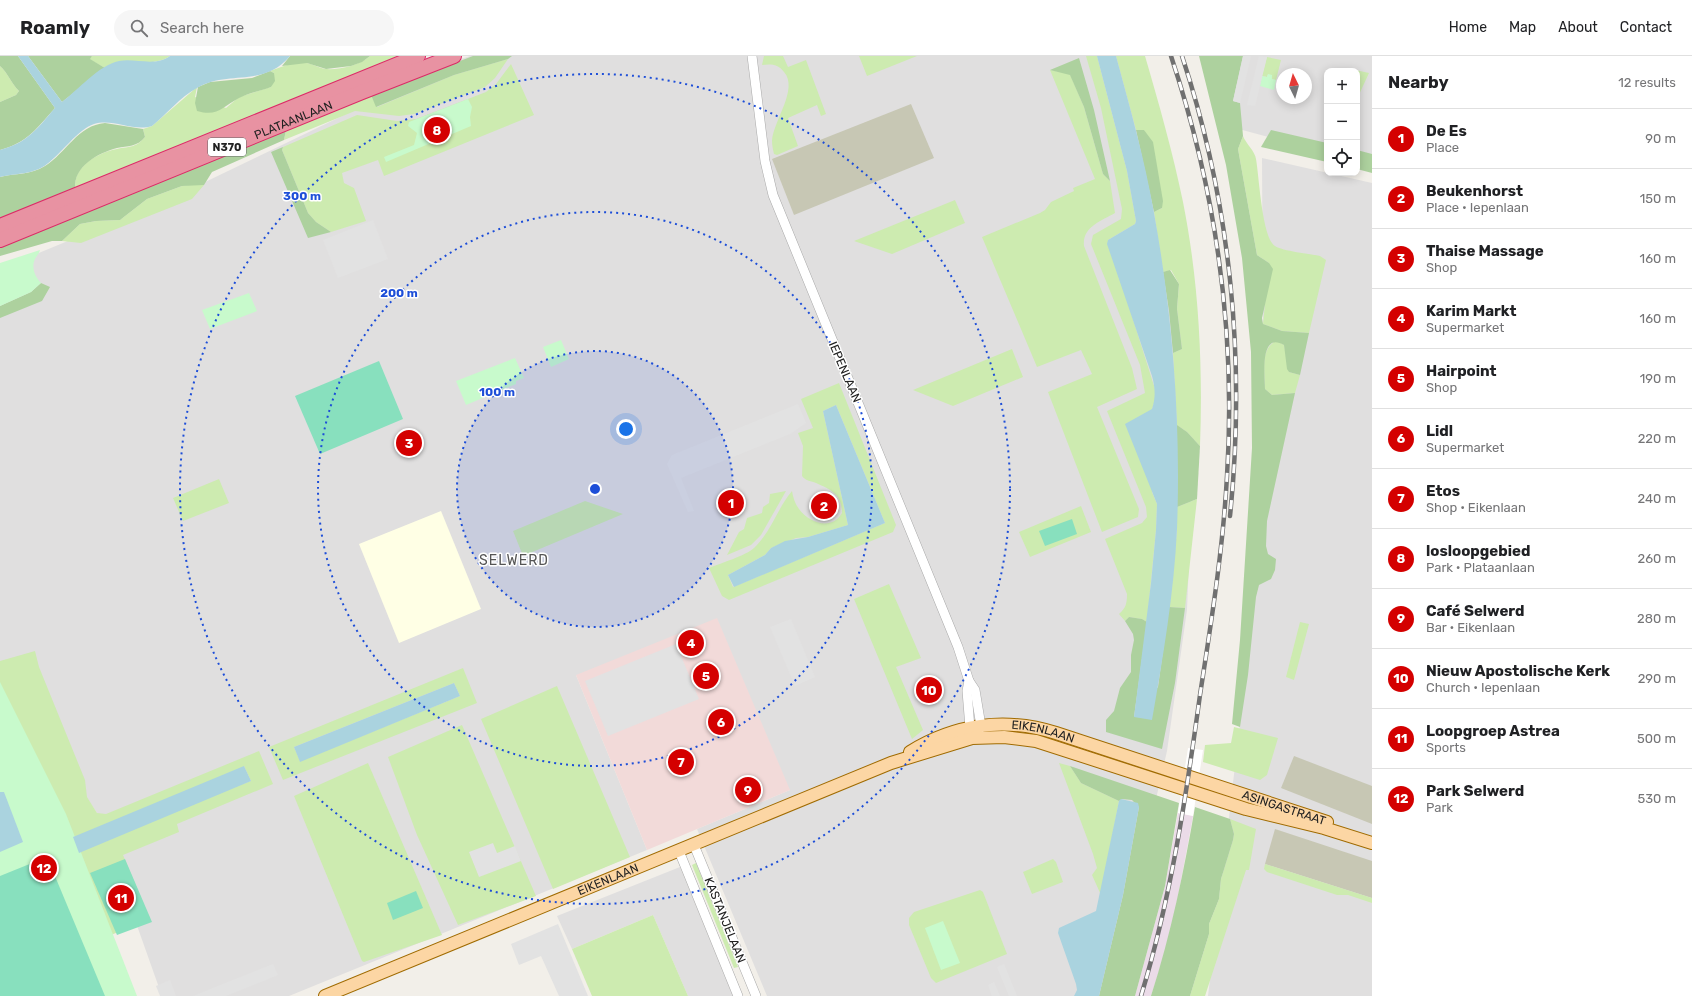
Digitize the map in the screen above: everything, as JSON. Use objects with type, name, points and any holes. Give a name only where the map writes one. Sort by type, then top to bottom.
[{"type":"highway","name":"PLATAANLAAN","points":[[0,226],[418,56]]},
{"type":"highway","name":"PLATAANLAAN","points":[[0,240],[454,56]]},
{"type":"main road","name":"EIKENLAAN","points":[[325,996],[891,763],[949,744],[976,730],[1009,724],[1040,728],[1197,780]]},
{"type":"main road","name":"EIKENLAAN","points":[[976,730],[1036,741],[1195,792]]},
{"type":"main road","name":"ASINGASTRAAT","points":[[1197,780],[1351,831],[1371,843]]},
{"type":"main road","name":"ASINGASTRAAT","points":[[1195,792],[1246,809],[1324,828],[1371,843]]},
{"type":"street","name":"IEPENLAAN","points":[[752,56],[765,161],[773,194],[958,647],[969,681],[975,690],[976,730]]},
{"type":"street","name":"KASTANJELAAN","points":[[694,844],[756,996]]},
{"type":"street","name":"KASTANJELAAN","points":[[679,851],[738,996]]},
{"type":"shaded area","points":[[470,56],[1121,56],[1196,392],[1187,610],[1167,751],[1136,886],[1102,996],[767,996],[697,829],[790,790],[576,675],[647,850],[289,996],[162,996],[97,813],[0,669],[0,269],[172,198],[458,60]]},
{"type":"shaded area","points":[[1223,56],[1372,56],[1372,165],[1360,162],[1360,68],[1324,68],[1324,152],[1235,128]]},
{"type":"shaded area","points":[[1243,56],[1251,56],[1240,103],[1233,101]]},
{"type":"shaded area","points":[[1259,56],[1267,57],[1255,106],[1247,105]]},
{"type":"shaded area","points":[[911,104],[934,158],[794,215],[772,159]]},
{"type":"shaded area","points":[[1262,158],[1324,172],[1324,176],[1341,176],[1372,183],[1372,996],[1208,996],[1264,519]]},
{"type":"shaded area","points":[[373,220],[388,259],[338,278],[323,240]]},
{"type":"shaded area","points":[[798,404],[806,423],[790,434],[681,478],[694,511],[688,512],[667,464],[672,455]]},
{"type":"shaded area","points":[[441,511],[481,609],[399,643],[359,544]]},
{"type":"shaded area","points":[[717,618],[790,790],[647,850],[576,675]]},
{"type":"shaded area","points":[[791,619],[815,677],[795,686],[770,627]]},
{"type":"shaded area","points":[[676,644],[699,699],[608,736],[585,681]]},
{"type":"shaded area","points":[[1294,756],[1372,786],[1372,824],[1281,788]]},
{"type":"shaded area","points":[[1178,813],[1193,816],[1176,907],[1162,962],[1151,996],[1135,996],[1165,886]]},
{"type":"shaded area","points":[[1275,829],[1372,861],[1372,898],[1265,864]]},
{"type":"shaded area","points":[[493,843],[497,853],[515,846],[521,861],[479,877],[469,852]]},
{"type":"shaded area","points":[[680,867],[733,996],[688,996],[653,915],[572,949],[557,916]]},
{"type":"shaded area","points":[[558,924],[588,996],[559,996],[541,956],[519,965],[511,944]]},
{"type":"shaded area","points":[[273,964],[278,975],[226,996],[193,996]]},
{"type":"shaded area","points":[[1004,964],[1017,996],[1009,996],[997,967]]},
{"type":"shaded area","points":[[170,980],[176,996],[160,996],[156,986]]},
{"type":"shaded area","points":[[994,982],[1000,996],[992,996],[988,985]]},
{"type":"green space","points":[[0,56],[18,56],[55,108],[25,139],[0,150],[0,102],[16,95],[19,91],[0,66]]},
{"type":"green space","points":[[28,56],[92,56],[90,59],[105,68],[62,102]]},
{"type":"green space","points":[[92,56],[170,56],[155,62],[129,62],[105,68],[89,59]]},
{"type":"green space","points":[[290,56],[370,56],[362,62],[351,66],[326,69],[307,63],[282,66]]},
{"type":"green space","points":[[370,56],[406,56],[75,188],[78,173],[88,162],[109,151],[131,147],[138,144],[145,137],[143,129],[152,126],[197,87],[195,97],[226,108],[239,97],[271,87],[274,73],[270,71],[297,63],[309,64],[325,69],[337,69],[354,65]]},
{"type":"green space","points":[[473,56],[512,56],[508,59],[454,75],[376,107],[371,95]]},
{"type":"green space","points":[[764,56],[783,56],[788,67],[806,60],[826,114],[821,116],[817,105],[788,118],[798,146],[777,155],[774,154],[772,141],[773,133],[787,96],[789,87],[788,79],[782,69],[777,66],[762,65]]},
{"type":"green space","points":[[859,56],[917,56],[867,76]]},
{"type":"green space","points":[[1086,56],[1097,56],[1127,171],[1136,221],[1135,224],[1108,240],[1155,389],[1155,401],[1152,409],[1152,492],[1157,504],[1147,622],[1142,619],[1129,617],[1125,621],[1119,614],[1126,605],[1127,594],[1105,539],[1142,523],[1147,517],[1146,507],[1107,411],[1145,393],[1140,365],[1091,244],[1093,235],[1121,219],[1122,209],[1101,108]]},
{"type":"green space","points":[[1116,56],[1145,56],[1166,129],[1183,202],[1193,263],[1199,324],[1201,385],[1200,446],[1187,432],[1177,425],[1173,353],[1182,349],[1177,309],[1179,284],[1171,270],[1163,272],[1154,212],[1162,208],[1144,130],[1136,130]]},
{"type":"green space","points":[[1199,56],[1243,56],[1233,101],[1240,103],[1243,136],[1238,149],[1257,255],[1269,263],[1273,269],[1262,318],[1263,324],[1282,331],[1309,333],[1300,375],[1289,372],[1287,369],[1284,345],[1276,342],[1270,344],[1265,357],[1265,389],[1272,395],[1295,393],[1267,521],[1266,546],[1268,554],[1276,559],[1275,570],[1271,579],[1259,585],[1256,597],[1248,675],[1240,727],[1232,724],[1240,640],[1252,448],[1251,352],[1242,258],[1226,165]]},
{"type":"green space","points":[[1267,57],[1281,60],[1279,68],[1276,68],[1276,80],[1271,79],[1268,74],[1267,77],[1262,76]]},
{"type":"green space","points":[[1079,58],[1094,110],[1110,181],[1103,174],[1084,107],[1070,75],[1050,70]]},
{"type":"green space","points":[[508,59],[495,78],[485,87],[414,114],[399,116],[355,111],[284,140],[286,130],[371,95],[377,107],[454,75]]},
{"type":"green space","points":[[511,64],[534,115],[384,176],[378,160],[342,173],[344,183],[354,188],[366,221],[331,232],[316,222],[308,213],[282,150],[283,147],[357,115],[397,121],[416,119],[486,92],[496,84]]},
{"type":"green space","points":[[0,66],[19,91],[16,95],[0,102]]},
{"type":"green space","points":[[1050,70],[1070,74],[1084,107],[1103,174],[1110,181],[1115,213],[1089,229],[1084,239],[1084,246],[1132,368],[1137,389],[1097,407],[1139,509],[1138,517],[1102,532],[1048,392],[1092,374],[1081,350],[1037,367],[982,237],[1040,213],[1045,210],[1051,202],[1074,191],[1073,188],[1095,179]]},
{"type":"green space","points":[[270,71],[274,73],[275,81],[271,87],[243,96],[215,112],[204,113],[197,111],[195,103],[198,87],[210,82],[252,78]]},
{"type":"green space","points":[[1360,71],[1369,73],[1360,92]]},
{"type":"green space","points":[[1268,74],[1272,75],[1272,79],[1276,80],[1274,90],[1260,86],[1262,76],[1267,77]]},
{"type":"green space","points":[[468,99],[472,107],[470,117],[471,126],[386,162],[384,157],[414,145],[417,133],[408,126],[409,122]]},
{"type":"green space","points":[[105,123],[143,129],[145,137],[139,143],[110,150],[88,162],[78,173],[75,188],[0,219],[0,177],[28,172],[45,166],[80,134],[96,125]]},
{"type":"green space","points":[[286,130],[284,140],[212,172],[204,185],[182,186],[147,199],[120,220],[96,221],[80,224],[62,241],[52,241],[0,256],[0,246]]},
{"type":"green space","points":[[1136,130],[1144,130],[1153,142],[1163,201],[1162,208],[1154,212]]},
{"type":"green space","points":[[1271,130],[1324,142],[1324,161],[1261,147]]},
{"type":"green space","points":[[1243,136],[1255,156],[1264,220],[1271,241],[1279,248],[1320,256],[1326,260],[1309,333],[1282,331],[1263,324],[1269,263],[1257,255],[1238,149]]},
{"type":"green space","points":[[283,147],[282,150],[308,213],[316,222],[331,232],[308,238],[271,152]]},
{"type":"green space","points":[[1360,151],[1372,154],[1372,173],[1360,170]]},
{"type":"green space","points":[[194,184],[204,185],[192,199],[81,243],[62,241],[80,224],[96,221],[120,220],[147,199],[182,186]]},
{"type":"green space","points":[[955,200],[965,223],[892,254],[854,241]]},
{"type":"green space","points":[[40,250],[33,265],[35,275],[41,283],[31,292],[0,306],[0,263]]},
{"type":"green space","points":[[1170,270],[1179,284],[1177,309],[1182,349],[1173,353],[1163,272]]},
{"type":"green space","points":[[41,283],[50,287],[42,301],[0,318],[0,306],[31,292]]},
{"type":"green space","points":[[249,293],[257,311],[210,329],[202,310]]},
{"type":"green space","points":[[561,340],[569,359],[551,367],[543,347]]},
{"type":"green space","points":[[1274,342],[1279,342],[1284,345],[1289,372],[1300,375],[1295,393],[1272,395],[1265,389],[1265,357],[1270,346]]},
{"type":"green space","points":[[1012,349],[1023,377],[953,406],[913,390]]},
{"type":"green space","points":[[515,358],[524,378],[516,381],[516,384],[466,405],[456,381]]},
{"type":"green space","points":[[379,361],[403,419],[320,454],[295,396]]},
{"type":"green space","points":[[839,383],[896,525],[893,532],[729,600],[722,596],[709,568],[739,557],[754,548],[770,528],[782,505],[792,491],[796,505],[803,514],[814,521],[820,523],[832,522],[838,519],[842,513],[842,507],[838,497],[835,494],[827,488],[807,480],[802,476],[803,446],[798,433],[813,428],[801,399]],"holes":[[[836,405],[885,523],[733,587],[728,575],[765,555],[771,548],[796,538],[808,537],[848,525],[823,411]]]},
{"type":"green space","points":[[1177,425],[1187,432],[1200,446],[1197,499],[1177,507]]},
{"type":"green space","points":[[219,479],[229,503],[183,521],[173,498]]},
{"type":"green space","points":[[786,491],[761,535],[751,545],[727,555],[739,532],[744,529],[747,518],[762,513],[763,507],[769,503],[770,494]]},
{"type":"green space","points":[[1197,499],[1185,608],[1169,607],[1177,530],[1177,507]]},
{"type":"green space","points":[[585,501],[623,514],[523,556],[513,531]]},
{"type":"green space","points":[[1081,506],[1091,532],[1030,557],[1019,532]]},
{"type":"green space","points":[[1072,519],[1077,534],[1045,546],[1039,531]]},
{"type":"green space","points":[[889,584],[921,658],[896,667],[923,730],[912,739],[854,599]]},
{"type":"green space","points":[[1169,607],[1185,608],[1175,683],[1162,749],[1106,732],[1106,720],[1114,711],[1120,688],[1131,672],[1131,655],[1134,640],[1133,634],[1125,621],[1129,617],[1142,619],[1147,622],[1134,717],[1158,687]]},
{"type":"green space","points":[[1300,622],[1309,624],[1294,680],[1286,677]]},
{"type":"green space","points":[[35,651],[39,667],[85,780],[87,797],[97,813],[106,814],[259,751],[273,784],[177,824],[179,832],[123,855],[150,919],[111,935],[0,689],[0,661]],"holes":[[[244,766],[251,781],[243,784]]]},
{"type":"green space","points":[[463,668],[477,703],[283,780],[269,747]],"holes":[[[454,683],[460,696],[300,761],[294,747]]]},
{"type":"green space","points":[[0,682],[66,814],[137,996],[0,996]]},
{"type":"green space","points":[[557,686],[630,857],[553,889],[481,719]]},
{"type":"green space","points":[[462,725],[536,896],[458,925],[417,835],[388,757]]},
{"type":"green space","points":[[1234,727],[1278,738],[1267,775],[1260,780],[1203,762],[1205,745],[1231,743]]},
{"type":"green space","points":[[368,763],[442,935],[364,962],[362,961],[294,796]]},
{"type":"green space","points":[[1059,763],[1070,766],[1081,783],[1119,801],[1101,895],[1092,875],[1097,868],[1093,854]]},
{"type":"green space","points":[[1070,766],[1179,803],[1165,886],[1135,996],[1099,996],[1123,895],[1139,807],[1132,800],[1122,799],[1119,801],[1081,783]]},
{"type":"green space","points":[[1195,807],[1230,819],[1234,834],[1233,840],[1221,879],[1219,899],[1209,924],[1209,934],[1190,996],[1151,996],[1165,949],[1176,902]]},
{"type":"green space","points":[[1230,819],[1256,829],[1249,870],[1246,870],[1205,996],[1190,996],[1209,934],[1209,924],[1219,899],[1221,879],[1233,840],[1234,834]]},
{"type":"green space","points":[[47,857],[105,996],[0,996],[0,876]]},
{"type":"green space","points":[[125,859],[152,922],[117,935],[90,873]]},
{"type":"green space","points":[[1053,859],[1056,862],[1063,882],[1032,894],[1023,872]]},
{"type":"green space","points":[[696,863],[738,967],[734,968],[692,865]]},
{"type":"green space","points":[[1265,864],[1372,898],[1372,903],[1348,895],[1337,895],[1267,872],[1264,869]]},
{"type":"green space","points":[[980,890],[983,892],[1007,954],[936,983],[931,978],[909,925],[909,918],[914,912]]},
{"type":"green space","points":[[416,891],[423,908],[393,920],[387,903]]},
{"type":"green space","points":[[653,915],[688,996],[592,996],[572,949]]},
{"type":"green space","points":[[943,921],[960,963],[941,970],[925,928]]},
{"type":"water","points":[[18,56],[28,56],[62,102],[104,67],[119,61],[132,60],[152,62],[170,56],[290,56],[280,66],[268,72],[221,80],[197,88],[179,101],[152,126],[138,127],[108,123],[94,124],[76,136],[42,168],[30,172],[0,177],[0,150],[25,139],[37,129],[55,108]]},
{"type":"water","points":[[1097,56],[1116,56],[1132,115],[1142,154],[1161,252],[1171,331],[1178,450],[1176,553],[1168,625],[1152,720],[1134,717],[1151,583],[1157,504],[1125,424],[1152,409],[1155,396],[1152,376],[1107,244],[1108,240],[1135,224],[1136,221],[1127,171]]},
{"type":"water","points":[[836,405],[885,523],[734,587],[728,575],[765,555],[771,548],[785,541],[808,537],[848,525],[823,411]]},
{"type":"water","points":[[454,683],[460,696],[300,762],[294,747]]},
{"type":"water","points":[[244,766],[251,781],[79,853],[73,837]]},
{"type":"water","points":[[0,792],[4,792],[23,842],[0,852]]},
{"type":"water","points":[[1121,799],[1138,803],[1139,807],[1123,895],[1099,996],[1074,996],[1077,990],[1076,984],[1058,933],[1059,928],[1096,911],[1119,801]]},
{"type":"pier","points":[[1188,748],[1203,750],[1193,816],[1178,813]]},
{"type":"railway","points":[[1141,996],[1152,959],[1169,885],[1189,771],[1220,559],[1227,476],[1229,423],[1225,316],[1211,211],[1187,107],[1171,56]]},
{"type":"railway","points":[[1182,56],[1199,112],[1212,169],[1223,226],[1230,283],[1235,341],[1236,400],[1235,458],[1230,516]]},
{"type":"place","name":"losloopgebied","points":[[437,130]]},
{"type":"place","name":"Thaise Massage","points":[[409,443]]},
{"type":"place","name":"De Es","points":[[731,503]]},
{"type":"place","name":"Beukenhorst","points":[[824,506]]},
{"type":"place","name":"Karim Markt","points":[[691,643]]},
{"type":"place","name":"Hairpoint","points":[[706,676]]},
{"type":"place","name":"Nieuw Apostolische Kerk","points":[[929,690]]},
{"type":"place","name":"Lidl","points":[[721,722]]},
{"type":"place","name":"Etos","points":[[681,762]]},
{"type":"place","name":"Café Selwerd","points":[[748,790]]},
{"type":"place","name":"Park Selwerd","points":[[44,868]]},
{"type":"place","name":"Loopgroep Astrea","points":[[121,898]]},
{"type":"district","name":"SELWERD","points":[[514,560]]}]
